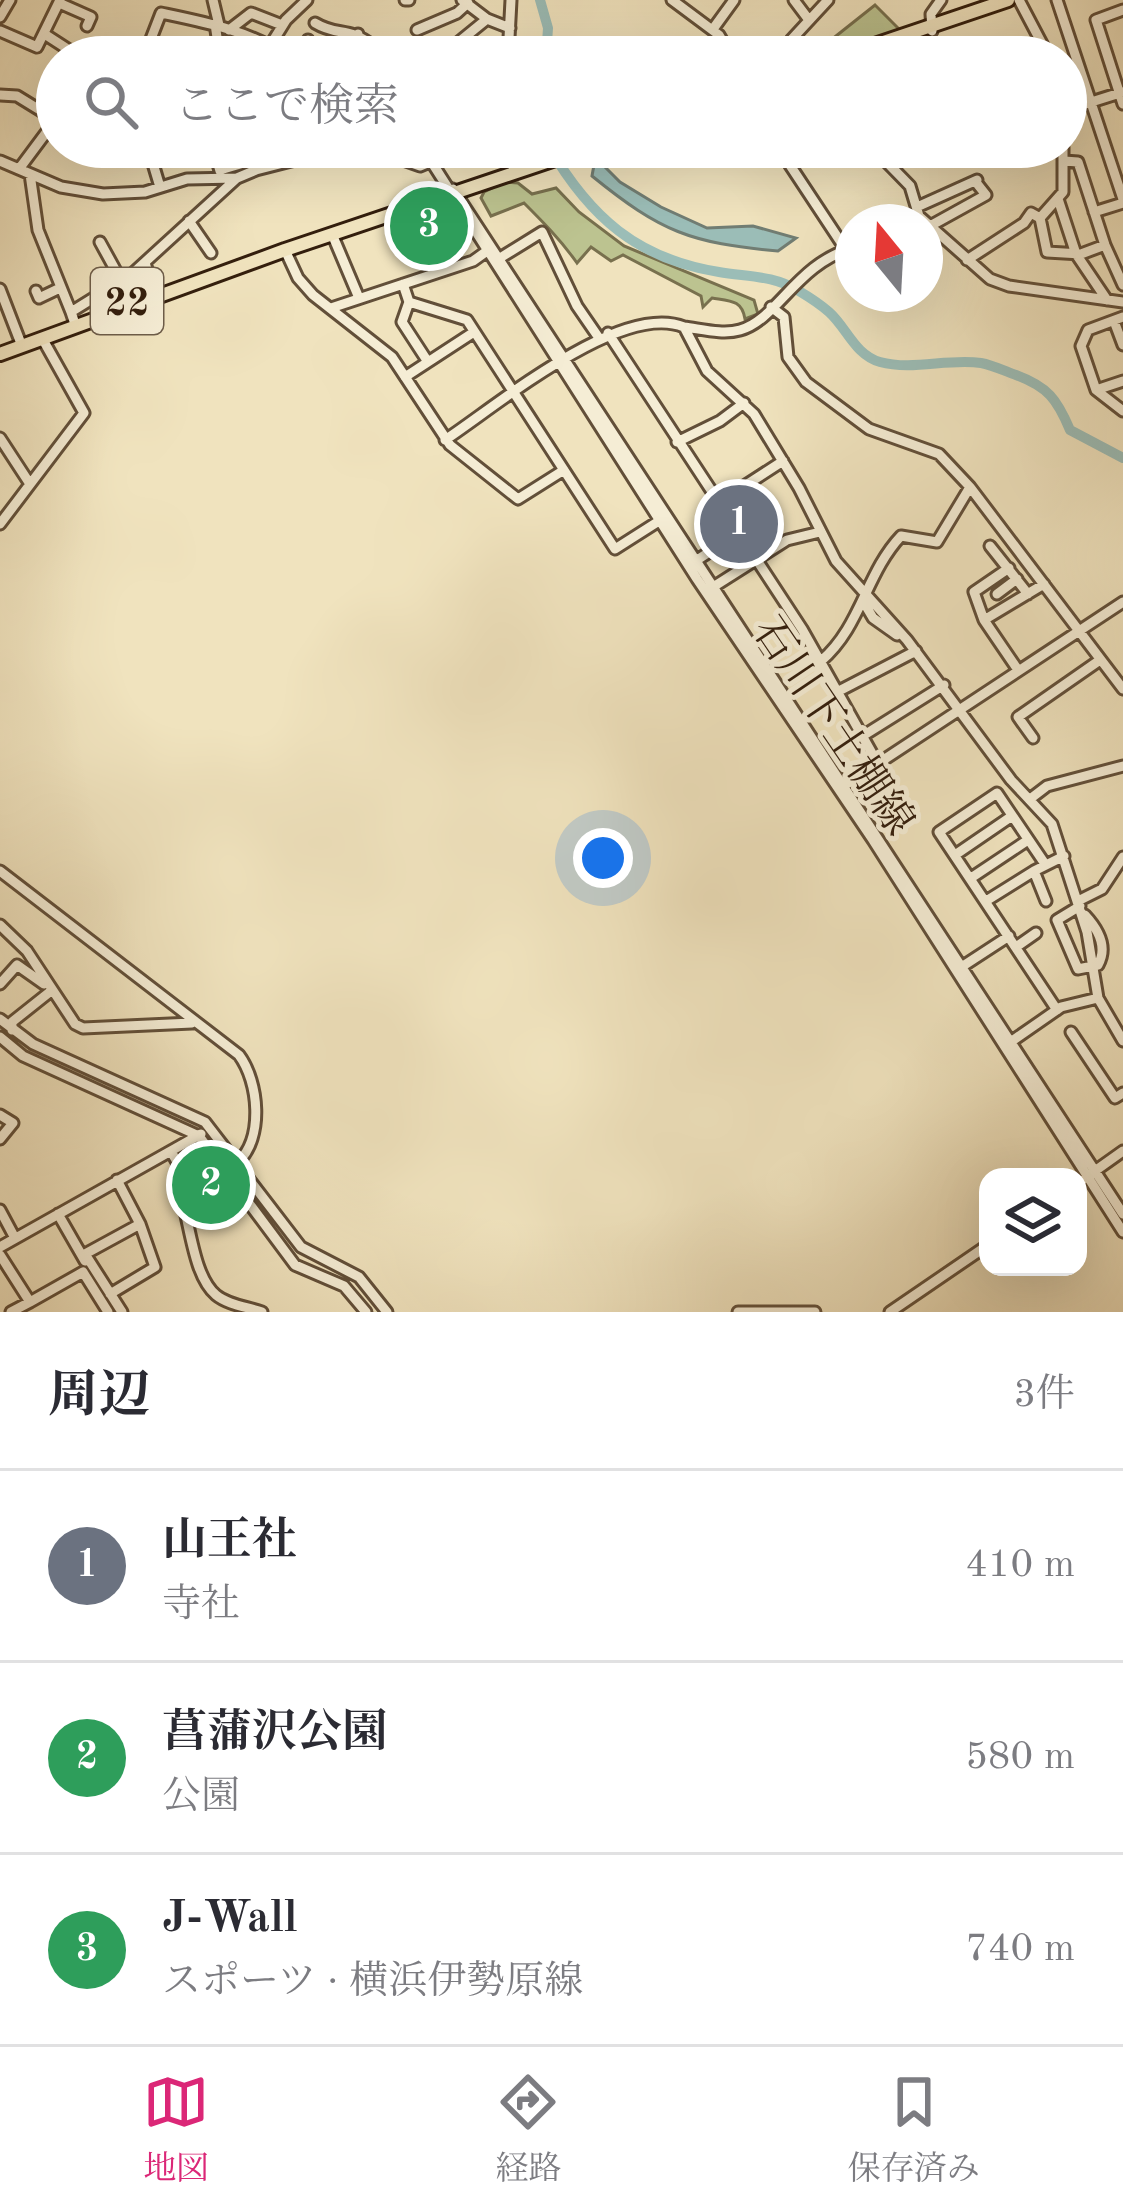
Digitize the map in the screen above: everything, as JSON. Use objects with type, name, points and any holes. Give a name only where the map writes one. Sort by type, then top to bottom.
[{"type":"main road","points":[[912,36],[1008,0]]},
{"type":"main road","points":[[956,20],[1020,0]]},
{"type":"main road","points":[[910,36],[923,32]]},
{"type":"main road","name":"22","points":[[0,352],[72,316],[518,168]]},
{"type":"main road","name":"22","points":[[0,352],[450,189]]},
{"type":"street","points":[[213,0],[220,36]]},
{"type":"street","points":[[672,0],[717,36]]},
{"type":"street","points":[[712,29],[732,0]]},
{"type":"street","points":[[794,0],[809,20]]},
{"type":"street","points":[[795,36],[828,0]]},
{"type":"street","points":[[921,36],[941,0]]},
{"type":"street","points":[[1020,0],[1038,36]]},
{"type":"street","points":[[1057,0],[1069,36]]},
{"type":"street","points":[[46,35],[59,1],[91,17],[87,26]]},
{"type":"street","points":[[275,36],[302,1]]},
{"type":"street","points":[[508,1],[509,36]]},
{"type":"street","points":[[417,30],[457,14],[465,2],[488,20],[510,28]]},
{"type":"street","points":[[1087,103],[1122,96],[1096,20],[1123,10]]},
{"type":"street","points":[[152,36],[161,13],[246,36]]},
{"type":"street","points":[[221,26],[251,13],[282,25]]},
{"type":"street","points":[[467,36],[488,20]]},
{"type":"street","points":[[315,23],[328,31],[360,36]]},
{"type":"street","points":[[0,32],[36,47]]},
{"type":"street","points":[[1087,90],[1123,201],[1094,212]]},
{"type":"street","points":[[0,95],[17,96],[36,107]]},
{"type":"street","points":[[36,152],[25,171],[38,230],[72,316],[145,263],[251,168]]},
{"type":"street","points":[[0,161],[61,187],[124,195],[244,168]]},
{"type":"street","points":[[154,168],[160,187]]},
{"type":"street","points":[[219,168],[221,174]]},
{"type":"street","points":[[436,168],[450,189]]},
{"type":"street","points":[[794,168],[835,228]]},
{"type":"street","points":[[894,168],[908,182],[913,204]]},
{"type":"street","points":[[1040,218],[1063,192],[1064,168]]},
{"type":"street","points":[[1080,168],[1123,285]]},
{"type":"street","points":[[221,174],[237,178]]},
{"type":"street","points":[[934,204],[978,179],[986,195],[943,219]]},
{"type":"street","name":"石川下土棚線","points":[[450,189],[697,560],[710,590]]},
{"type":"street","name":"石川下土棚線","points":[[450,189],[500,258],[659,521],[1012,1040],[1123,1232]]},
{"type":"street","points":[[1058,199],[1076,254],[1107,300]]},
{"type":"street","points":[[967,260],[1024,223],[1031,213],[1040,218],[1047,252],[1076,254],[1105,245]]},
{"type":"street","points":[[189,221],[211,253]]},
{"type":"street","points":[[500,258],[542,232],[577,306],[604,336],[718,503],[821,661],[878,764]]},
{"type":"street","points":[[332,234],[359,298]]},
{"type":"street","points":[[943,238],[999,283],[1123,302]]},
{"type":"street","points":[[100,242],[122,281]]},
{"type":"street","points":[[285,250],[301,282],[380,345],[445,440],[518,499],[564,470]]},
{"type":"street","points":[[331,308],[473,261],[487,251]]},
{"type":"street","points":[[445,440],[604,336],[647,323],[737,331],[772,307],[818,262],[835,255]]},
{"type":"street","points":[[145,263],[154,291]]},
{"type":"street","points":[[403,284],[409,302],[402,322],[428,362]]},
{"type":"street","points":[[39,297],[61,288]]},
{"type":"street","points":[[0,289],[20,341]]},
{"type":"street","points":[[409,302],[467,320],[615,549],[659,521]]},
{"type":"street","points":[[772,307],[784,316],[788,357],[811,387],[868,429],[933,450],[970,487],[1123,689]]},
{"type":"street","points":[[1123,345],[1119,319],[1096,326],[1083,336],[1081,346],[1096,390],[1123,411]]},
{"type":"street","points":[[683,327],[707,371],[744,404],[783,461],[836,561],[864,598],[914,648],[1011,780],[1052,824],[1080,906],[1098,998],[1123,1041]]},
{"type":"street","points":[[405,377],[474,332]]},
{"type":"street","points":[[0,524],[83,413],[43,338]]},
{"type":"street","points":[[1096,390],[1123,381]]},
{"type":"street","points":[[677,442],[744,404]]},
{"type":"street","points":[[0,438],[30,484]]},
{"type":"street","points":[[718,503],[783,461]]},
{"type":"street","points":[[821,661],[849,630],[878,565],[901,536],[937,542],[970,487]]},
{"type":"street","points":[[710,590],[788,540],[820,532]]},
{"type":"street","points":[[697,560],[737,534]]},
{"type":"street","points":[[990,546],[1028,594]]},
{"type":"street","points":[[1009,568],[974,592],[984,620],[1018,670]]},
{"type":"street","points":[[997,594],[1017,579]]},
{"type":"street","points":[[984,620],[1044,584]]},
{"type":"street","points":[[843,787],[1123,602]]},
{"type":"street","points":[[837,692],[914,648]]},
{"type":"street","points":[[1033,738],[1018,716],[1100,660]]},
{"type":"street","points":[[861,737],[944,685]]},
{"type":"street","points":[[1030,799],[1047,786],[1123,766]]},
{"type":"street","name":"石川下土棚線","points":[[843,787],[1123,1214]]},
{"type":"street","points":[[1046,902],[1028,839],[997,793],[940,832],[1057,1010]]},
{"type":"street","points":[[955,855],[1012,816]]},
{"type":"street","points":[[971,878],[1028,839]]},
{"type":"street","points":[[986,902],[1064,856]]},
{"type":"street","points":[[1094,967],[1075,967],[1057,920],[1102,889],[1123,857]]},
{"type":"street","points":[[0,871],[192,1023],[230,1046],[251,1072],[256,1093],[247,1154],[238,1162]]},
{"type":"street","points":[[0,925],[27,951],[49,992]]},
{"type":"street","points":[[1016,947],[1036,933]]},
{"type":"street","points":[[963,966],[1009,936]]},
{"type":"street","points":[[0,984],[17,964],[44,984],[83,1028],[192,1023]]},
{"type":"street","points":[[12,1030],[12,1022],[49,992]]},
{"type":"street","points":[[1012,1040],[1057,1010],[1098,998]]},
{"type":"street","points":[[0,1019],[33,1045],[209,1126],[301,1247],[359,1277],[387,1312]]},
{"type":"street","points":[[1071,1032],[1115,1098],[1123,1093]]},
{"type":"street","points":[[0,1037],[23,1056],[199,1136],[295,1265],[344,1286],[366,1312]]},
{"type":"street","points":[[0,1115],[14,1123],[0,1139]]},
{"type":"street","points":[[114,1312],[82,1272],[21,1308],[0,1251],[15,1238],[172,1153],[209,1126]]},
{"type":"street","points":[[1087,1177],[1123,1151]]},
{"type":"street","points":[[172,1153],[186,1178],[177,1185],[192,1245],[210,1288],[224,1300],[262,1312]]},
{"type":"street","points":[[110,1294],[155,1268],[140,1224],[117,1180]]},
{"type":"street","points":[[0,1210],[15,1238]]},
{"type":"street","points":[[58,1214],[114,1312]]},
{"type":"street","points":[[114,1312],[110,1294],[85,1254],[140,1224]]},
{"type":"street","points":[[890,1312],[979,1251]]},
{"type":"street","points":[[738,1312],[815,1312]]},
{"type":"green space","points":[[875,5],[900,30],[882,36],[836,36]]},
{"type":"green space","points":[[504,182],[518,183],[532,194],[556,188],[624,246],[754,300],[758,314],[745,319],[738,305],[712,298],[703,307],[701,296],[623,255],[611,261],[591,247],[577,263],[524,203],[491,216],[481,198]]},
{"type":"green space","points":[[200,1144],[233,1191],[201,1213],[193,1178],[182,1160]]},
{"type":"water","points":[[593,168],[606,168],[661,207],[707,228],[753,226],[796,238],[778,251],[699,239],[658,222],[592,176]]},
{"type":"waterway","points":[[540,0],[547,36]]},
{"type":"waterway","points":[[562,168],[599,214],[640,245],[690,266],[789,286],[826,309],[858,347],[880,362],[981,363],[1027,380],[1050,395],[1070,430],[1123,458]]},
{"type":"place","name":"J-Wall","points":[[429,226]]},
{"type":"place","name":"山王社","points":[[739,524]]},
{"type":"place","name":"菖蒲沢公園","points":[[211,1185]]}]
